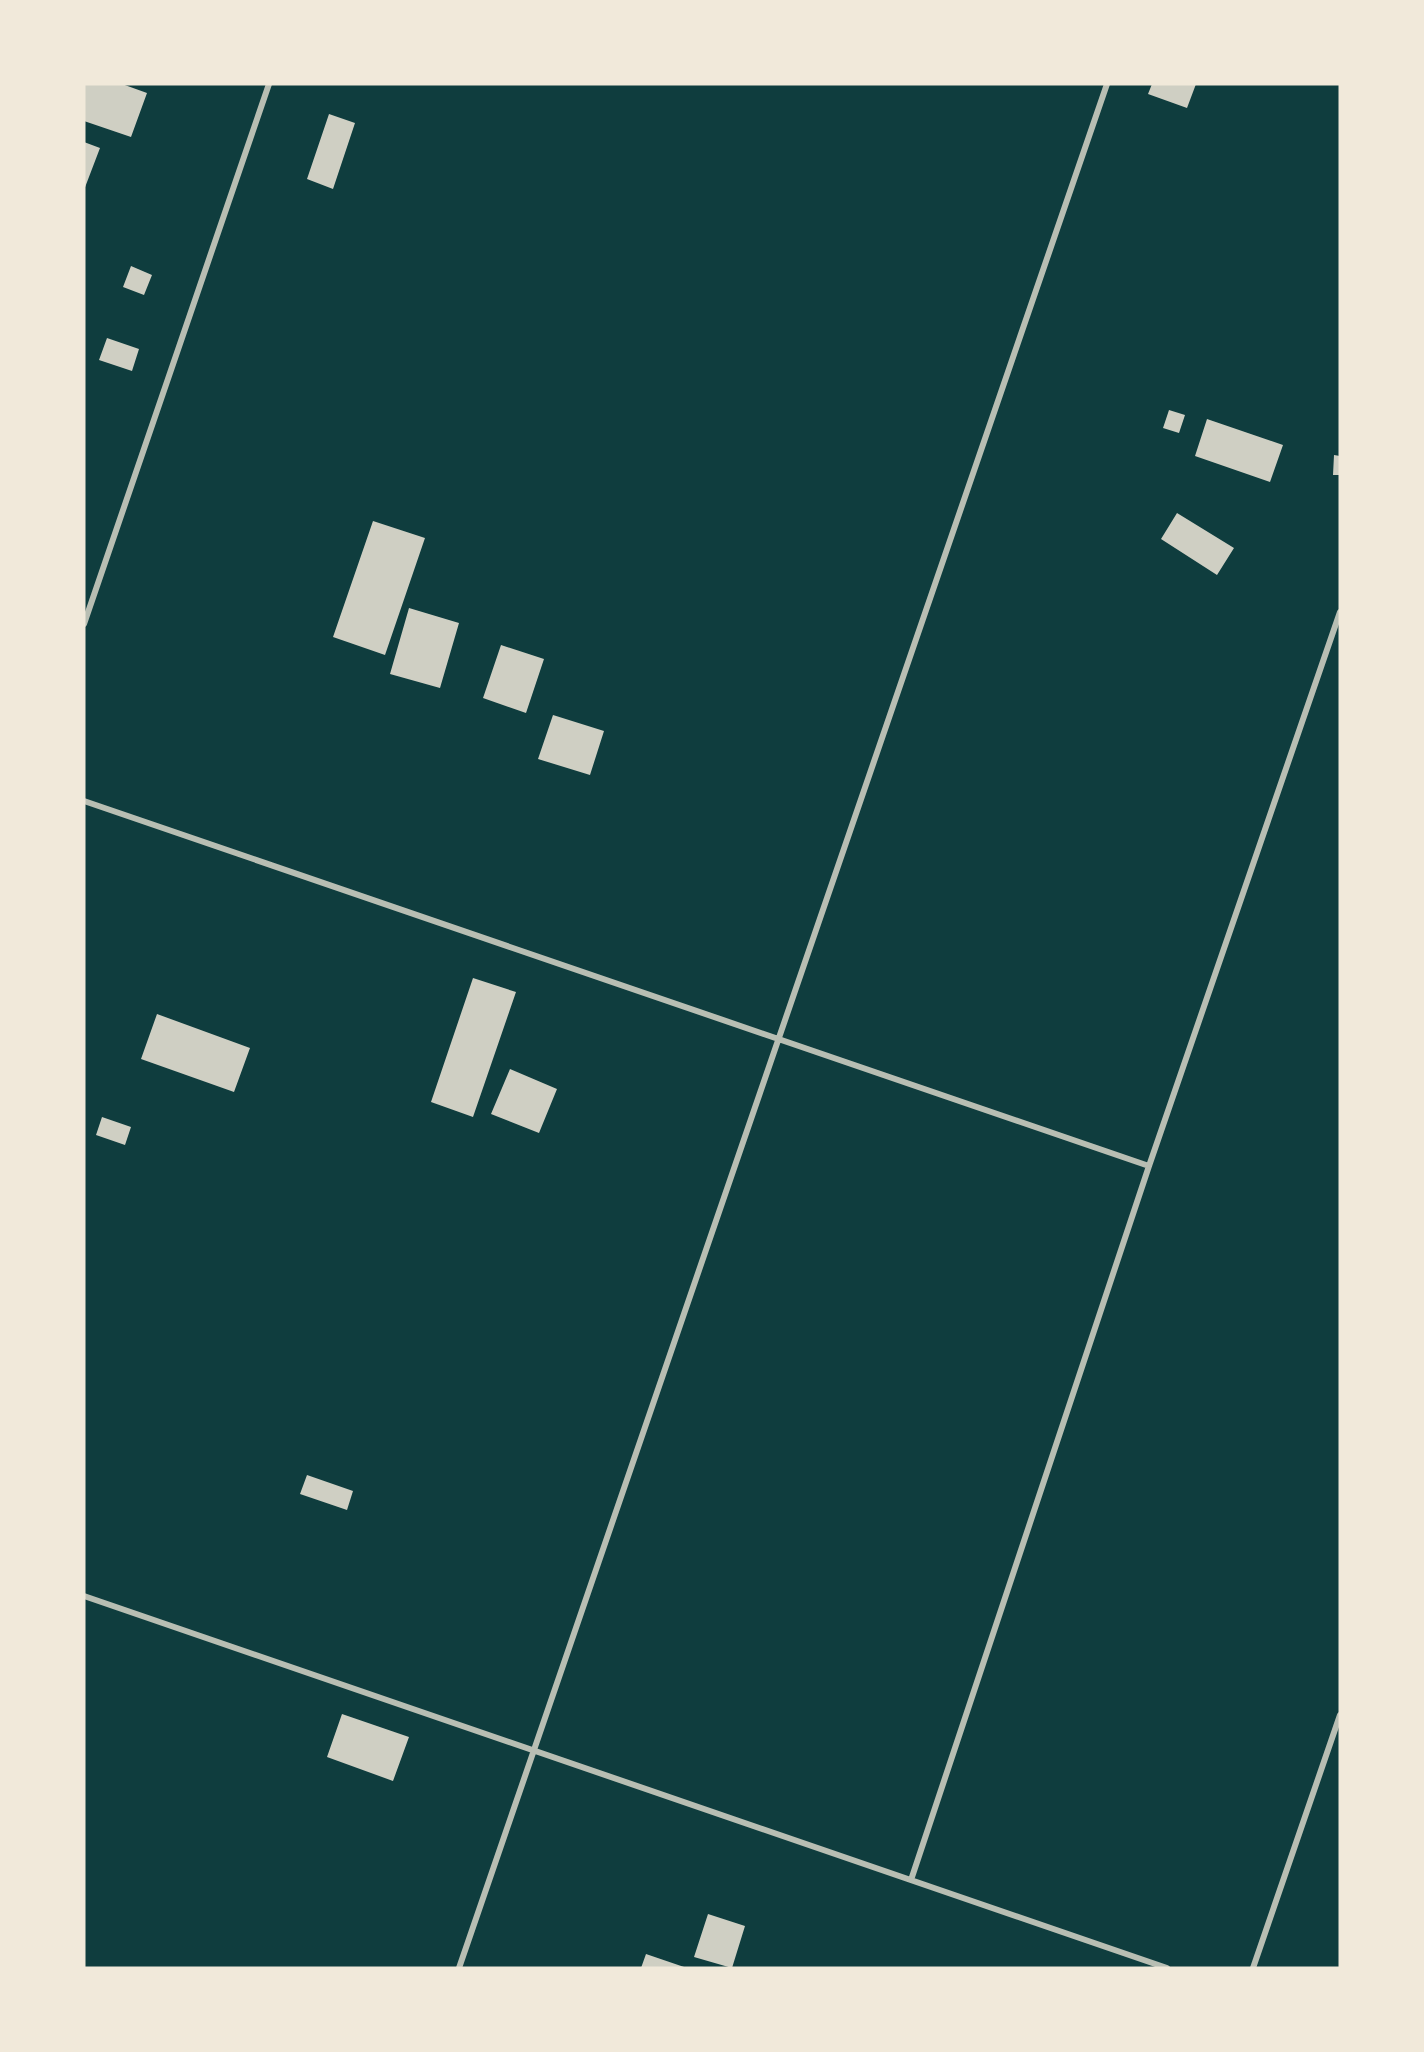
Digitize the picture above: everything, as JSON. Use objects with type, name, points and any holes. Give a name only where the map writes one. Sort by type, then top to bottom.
[{"type":"street","points":[[84,624],[269,84]]},
{"type":"street","points":[[459,1968],[1107,84]]},
{"type":"street","points":[[910,1880],[1149,1166],[1340,612]]},
{"type":"street","points":[[84,801],[1149,1166]]},
{"type":"street","points":[[84,1596],[1167,1968]]},
{"type":"street","points":[[1253,1968],[1340,1715]]},
{"type":"building","points":[[84,84],[122,84],[147,93],[131,137],[84,121]]},
{"type":"building","points":[[1152,84],[1196,84],[1187,108],[1148,94]]},
{"type":"building","points":[[329,114],[355,123],[333,189],[307,179]]},
{"type":"building","points":[[84,142],[100,148],[84,190]]},
{"type":"building","points":[[131,266],[152,275],[144,295],[123,287]]},
{"type":"building","points":[[107,338],[139,349],[132,371],[99,360]]},
{"type":"building","points":[[1169,410],[1185,415],[1179,433],[1163,428]]},
{"type":"building","points":[[1207,419],[1283,445],[1270,482],[1195,456]]},
{"type":"building","points":[[1334,455],[1340,456],[1340,475],[1333,475]]},
{"type":"building","points":[[1177,513],[1234,548],[1217,575],[1161,539]]},
{"type":"building","points":[[373,521],[425,538],[385,655],[333,637]]},
{"type":"building","points":[[409,608],[459,623],[440,688],[390,674]]},
{"type":"building","points":[[501,645],[544,659],[526,713],[483,698]]},
{"type":"building","points":[[553,715],[604,731],[590,775],[538,759]]},
{"type":"building","points":[[473,978],[516,992],[473,1117],[431,1102]]},
{"type":"building","points":[[157,1014],[250,1048],[234,1092],[141,1059]]},
{"type":"building","points":[[510,1069],[557,1089],[539,1133],[491,1114]]},
{"type":"building","points":[[102,1117],[131,1127],[125,1145],[96,1135]]},
{"type":"building","points":[[307,1475],[353,1491],[347,1510],[300,1494]]},
{"type":"building","points":[[342,1714],[409,1737],[393,1781],[327,1757]]},
{"type":"building","points":[[708,1914],[745,1926],[732,1968],[694,1957]]},
{"type":"building","points":[[646,1954],[687,1968],[641,1968]]}]
